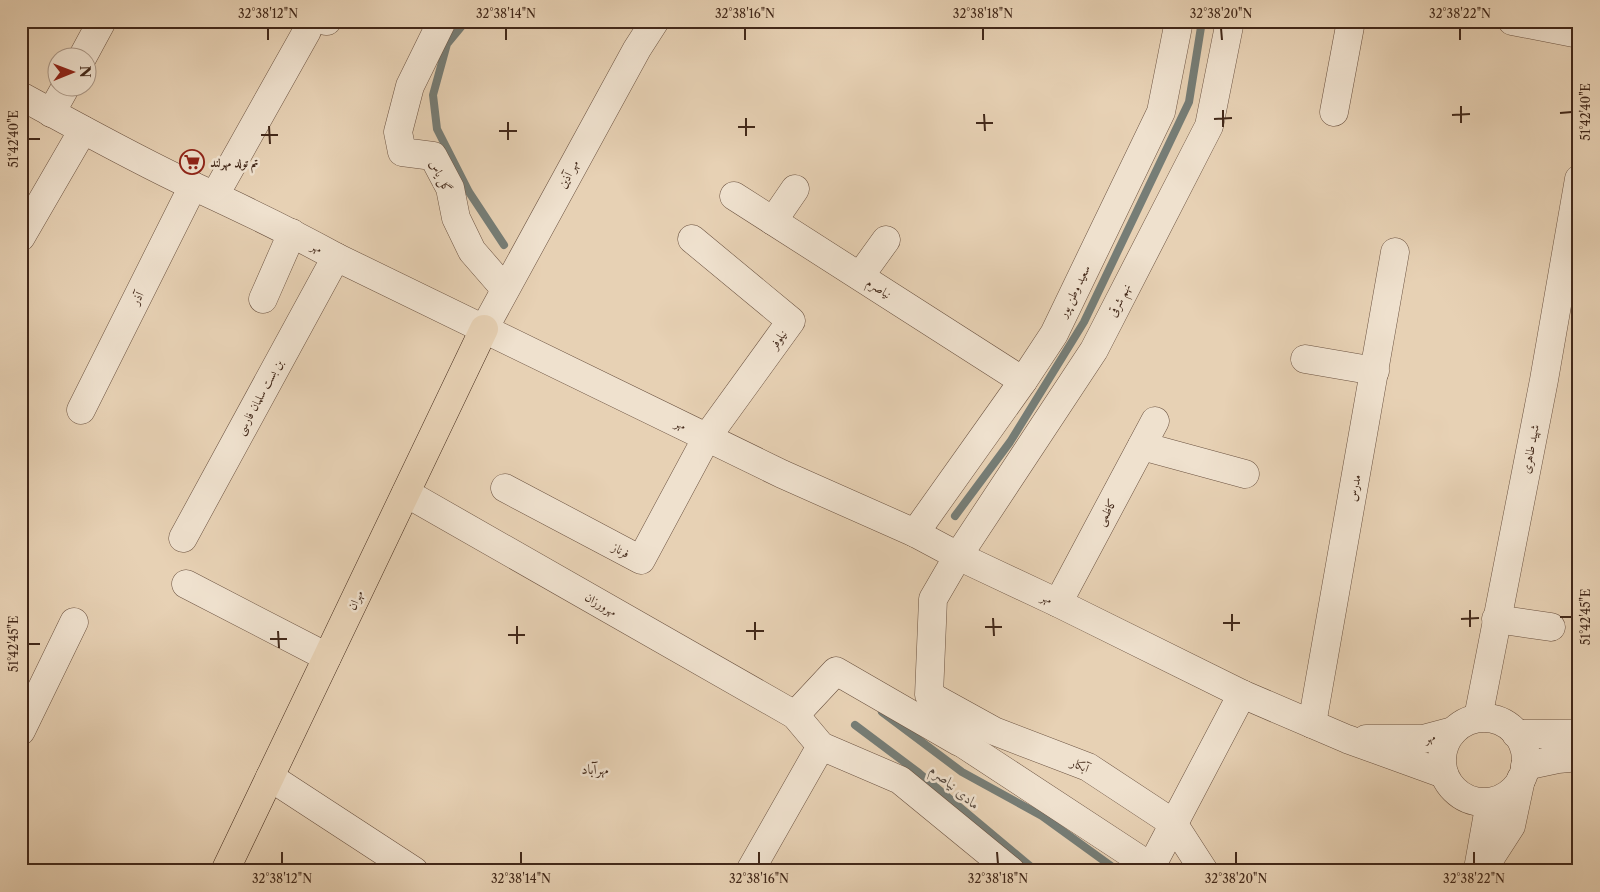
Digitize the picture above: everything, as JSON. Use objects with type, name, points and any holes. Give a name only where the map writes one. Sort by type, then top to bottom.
[{"type":"main road","name":"مهران","points":[[225,871],[484,329]]},
{"type":"street","points":[[87,48],[102,21]]},
{"type":"street","name":"گل یاس","points":[[442,21],[410,86],[398,132],[402,152],[433,156],[450,188],[456,218],[472,251],[506,289]]},
{"type":"street","name":"مهر آذین","points":[[484,329],[637,48],[655,21]]},
{"type":"street","name":"سعید وطن پور","points":[[915,534],[1054,334],[1161,112],[1179,21]]},
{"type":"street","name":"نهم شرقی","points":[[958,556],[1094,350],[1209,126],[1230,21]]},
{"type":"street","points":[[1334,112],[1351,21]]},
{"type":"street","points":[[1512,21],[1579,34]]},
{"type":"street","name":"آذر","points":[[81,410],[204,190],[322,24]]},
{"type":"street","name":"مهر","points":[[21,96],[84,130],[292,233],[336,257],[782,474],[915,534],[1058,602],[1242,694],[1347,739],[1444,774]]},
{"type":"street","points":[[51,112],[59,98]]},
{"type":"street","points":[[21,237],[84,130]]},
{"type":"street","name":"شهید طاهری","points":[[1478,718],[1544,380],[1579,179]]},
{"type":"street","points":[[773,221],[795,189]]},
{"type":"street","name":"نیاصرم","points":[[734,196],[1023,381]]},
{"type":"street","points":[[263,299],[292,233]]},
{"type":"street","name":"نیلوفر","points":[[692,239],[791,321],[707,436]]},
{"type":"street","points":[[860,276],[886,240]]},
{"type":"street","name":"مدرس","points":[[1312,724],[1395,252]]},
{"type":"street","name":"بن بست سلمان فارسی","points":[[183,538],[336,257]]},
{"type":"street","points":[[1305,359],[1374,371]]},
{"type":"street","name":"کاظمی","points":[[1058,602],[1155,422]]},
{"type":"street","name":"فرناز","points":[[505,488],[641,560],[707,436]]},
{"type":"street","points":[[1142,446],[1245,474]]},
{"type":"street","name":"مهرورزان","points":[[406,493],[795,714]]},
{"type":"street","points":[[958,556],[933,598],[929,695],[965,745]]},
{"type":"street","points":[[186,584],[327,657]]},
{"type":"street","points":[[1496,619],[1551,627]]},
{"type":"street","points":[[21,731],[74,622]]},
{"type":"street","points":[[1011,871],[900,780],[821,746],[795,714],[836,671],[965,745],[1153,869],[1173,823],[1242,694]]},
{"type":"street","name":"آبکار","points":[[929,695],[994,731],[1088,767],[1173,823],[1204,871]]},
{"type":"street","points":[[1482,871],[1511,826],[1523,773],[1525,755],[1522,743],[1516,734],[1499,721],[1478,718],[1464,723],[1453,731],[1442,752],[1444,774],[1457,793],[1467,799],[1478,802],[1490,802],[1502,798],[1513,790],[1523,773],[1558,759],[1579,757]]},
{"type":"street","name":"مهر","points":[[1347,739],[1422,739],[1453,731]]},
{"type":"street","points":[[1516,734],[1579,734]]},
{"type":"street","points":[[750,871],[821,746]]},
{"type":"street","points":[[270,777],[414,871]]},
{"type":"street","points":[[1478,871],[1490,802]]},
{"type":"waterway","points":[[466,21],[447,44],[433,95],[437,129],[469,192],[504,245]]},
{"type":"waterway","points":[[955,516],[1010,442],[1084,322],[1189,102],[1202,21]]},
{"type":"waterway","points":[[882,712],[962,772],[1042,816],[1118,871]]},
{"type":"waterway","name":"مادی نیاصرم","points":[[855,725],[919,773],[1036,871]]},
{"type":"place","name":"تم تولد مهرلند","points":[[192,162]]},
{"type":"district","name":"مهرآباد","points":[[595,769]]}]
